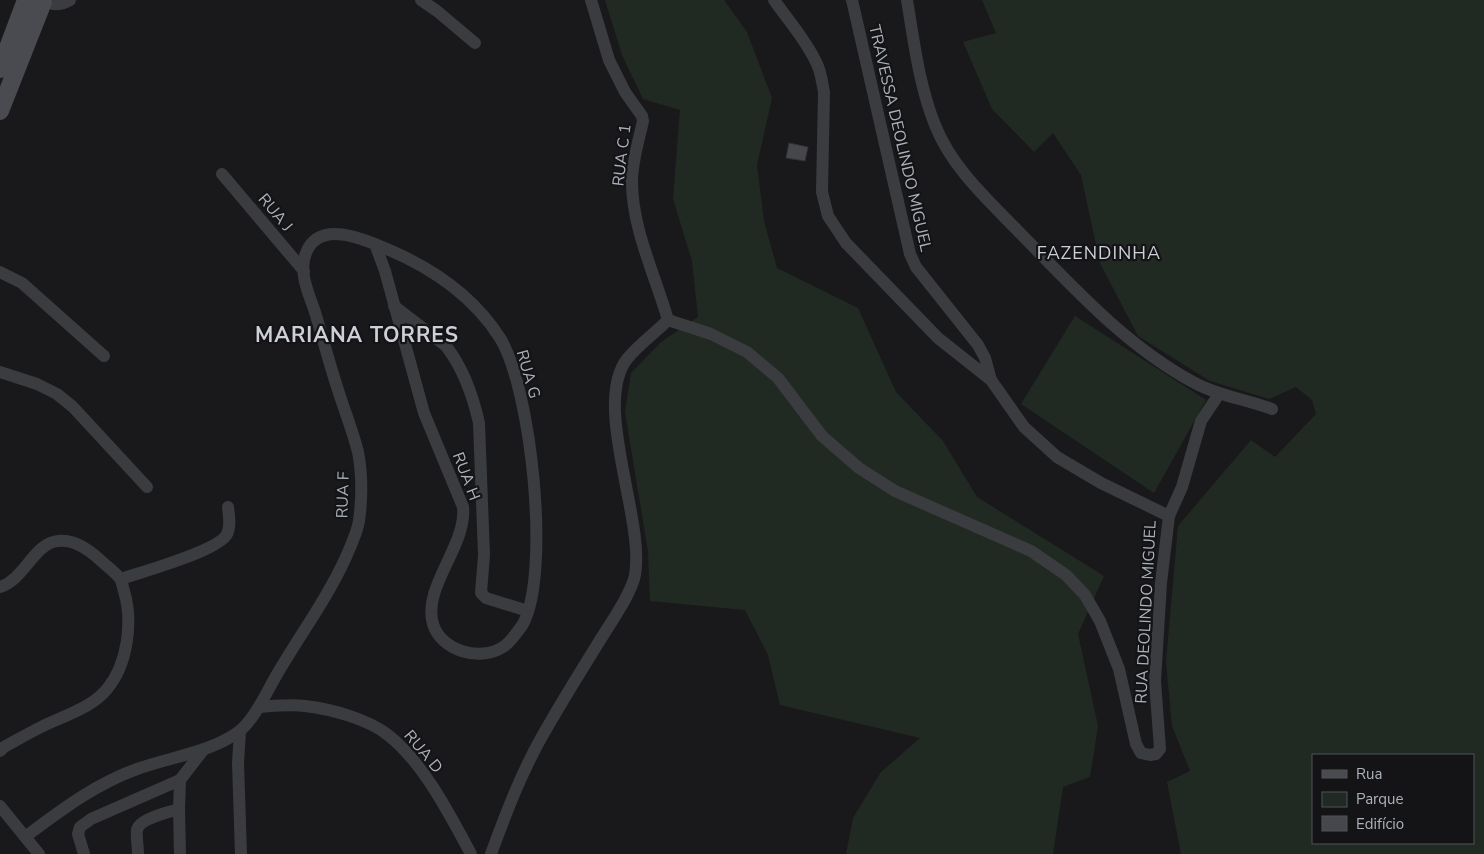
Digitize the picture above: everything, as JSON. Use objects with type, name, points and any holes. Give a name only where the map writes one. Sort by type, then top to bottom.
[{"type":"street","points":[[421,0],[475,43]]},
{"type":"street","name":"RUA C 1","points":[[591,0],[609,60],[616,76],[643,120],[632,179],[633,198],[644,245],[668,320]]},
{"type":"street","name":"RUA DEOLINDO MIGUEL","points":[[668,320],[711,334],[747,352],[778,378],[822,436],[859,468],[880,482],[895,491],[972,523],[1031,551],[1066,575],[1086,596],[1100,621],[1119,669],[1134,736],[1141,753],[1150,756],[1156,754],[1160,749],[1155,681],[1161,583],[1169,516],[1101,483],[1057,457],[1024,427],[992,380],[938,338],[846,242],[828,216],[822,192],[824,92],[821,76],[816,62],[803,40],[774,0]]},
{"type":"street","name":"TRAVESSA DEOLINDO MIGUEL","points":[[852,0],[910,254],[916,267],[978,345],[985,358],[992,380]]},
{"type":"street","points":[[907,0],[921,82],[936,126],[953,159],[974,186],[1084,299],[1134,344],[1164,366],[1195,384],[1219,394],[1257,403],[1272,409]]},
{"type":"street","points":[[37,1],[61,4],[69,1]]},
{"type":"street","points":[[0,69],[37,1]]},
{"type":"street","points":[[0,112],[37,1]]},
{"type":"street","name":"RUA J","points":[[222,174],[304,271]]},
{"type":"street","name":"RUA G","points":[[315,239],[323,234],[348,235],[375,244],[410,260],[443,279],[464,297],[503,343],[511,363],[526,422],[534,476],[535,570],[528,611]]},
{"type":"street","name":"RUA F","points":[[240,731],[259,707],[276,676],[335,582],[359,521],[361,486],[358,453],[329,364],[305,281],[304,258],[308,248],[315,239]]},
{"type":"street","name":"RUA H","points":[[375,244],[424,413],[463,507],[463,524],[438,583],[430,608],[434,627],[446,644],[476,654],[489,653],[505,647],[517,633],[528,611]]},
{"type":"street","points":[[0,272],[22,283],[104,356]]},
{"type":"street","points":[[394,306],[446,346],[456,360],[475,402],[479,422],[484,555],[481,593],[486,598],[528,611]]},
{"type":"street","points":[[491,854],[507,810],[529,760],[622,604],[635,577],[636,553],[618,444],[615,399],[619,378],[626,360],[668,320]]},
{"type":"street","points":[[0,372],[37,384],[57,394],[73,407],[147,487]]},
{"type":"street","points":[[1169,516],[1182,487],[1201,421],[1219,394]]},
{"type":"street","points":[[121,580],[172,563],[221,541],[229,531],[228,507]]},
{"type":"street","points":[[0,587],[15,580],[45,545],[58,540],[79,544],[90,551],[121,580],[127,602],[128,631],[123,658],[118,672],[107,689],[78,710],[26,735],[0,751]]},
{"type":"street","name":"RUA D","points":[[259,707],[305,706],[350,716],[373,725],[388,734],[405,750],[441,799],[471,854]]},
{"type":"street","points":[[25,837],[81,796],[108,782],[135,770],[204,749],[240,731]]},
{"type":"street","points":[[240,731],[238,763],[241,854]]},
{"type":"street","points":[[84,854],[78,834],[80,827],[91,819],[180,780],[204,749]]},
{"type":"street","points":[[180,780],[180,854]]},
{"type":"street","points":[[0,806],[39,854]]},
{"type":"street","points":[[138,854],[137,829],[139,825],[144,821],[179,809]]},
{"type":"green space","points":[[605,0],[724,0],[747,32],[772,98],[757,165],[764,221],[777,268],[858,308],[896,392],[943,441],[977,497],[1104,576],[1078,634],[1098,726],[1090,777],[1063,787],[1053,854],[846,854],[853,818],[881,772],[920,738],[780,705],[768,655],[745,610],[650,601],[648,551],[625,412],[631,373],[661,342],[698,317],[692,261],[673,199],[680,110],[643,99],[622,55]]},
{"type":"green space","points":[[982,0],[1484,0],[1484,854],[1181,854],[1167,782],[1190,771],[1172,726],[1166,662],[1178,526],[1251,440],[1275,457],[1316,414],[1312,400],[1296,387],[1269,399],[1210,381],[1138,336],[1100,263],[1081,175],[1053,133],[1034,152],[992,109],[963,42],[996,33]]},
{"type":"green space","points":[[1075,316],[1206,400],[1154,493],[1021,404]]},
{"type":"building","points":[[789,143],[808,147],[805,161],[786,158]]},
{"type":"district","name":"FAZENDINHA","points":[[1099,253]]},
{"type":"district","name":"MARIANA TORRES","points":[[357,335]]}]
